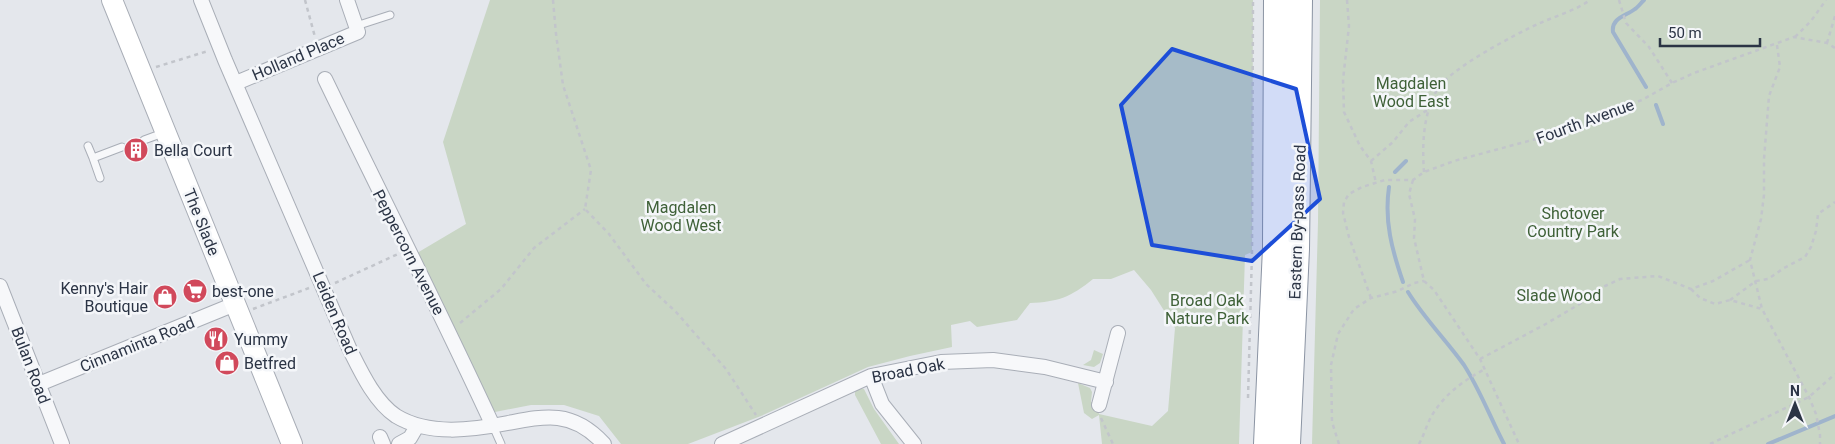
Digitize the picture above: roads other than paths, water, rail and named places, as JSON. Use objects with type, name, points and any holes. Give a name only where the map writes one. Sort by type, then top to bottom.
[{"type":"highway","name":"Eastern By-pass Road","points":[[1266,444],[1275,248],[1276,0]]},
{"type":"highway","name":"Eastern By-pass Road","points":[[1288,444],[1297,249],[1300,0]]},
{"type":"main road","name":"The Slade","points":[[112,0],[166,132],[243,307],[292,444]]},
{"type":"street","name":"Leiden Road","points":[[201,0],[350,350],[371,390],[395,415],[417,426],[472,429],[532,419],[558,418],[582,426],[604,444]]},
{"type":"street","name":"Holland Place","points":[[236,83],[318,47],[358,32],[347,0]]},
{"type":"street","name":"Peppercorn Avenue","points":[[324,79],[450,332],[493,426]]},
{"type":"street","name":"Bulan Road","points":[[0,286],[62,444]]},
{"type":"street","name":"Cinnaminta Road","points":[[39,384],[243,307]]},
{"type":"street","points":[[1100,405],[1118,333]]},
{"type":"street","name":"Broad Oak","points":[[722,444],[871,376],[942,362],[993,360],[1045,367],[1106,382]]},
{"type":"street","points":[[871,376],[882,404],[914,444]]},
{"type":"street","points":[[399,444],[410,438],[417,426]]},
{"type":"lane","points":[[356,26],[390,15]]},
{"type":"lane","points":[[144,140],[166,132]]},
{"type":"lane","points":[[88,146],[100,178]]},
{"type":"lane","points":[[93,158],[122,147]]},
{"type":"lane","points":[[493,426],[499,443]]},
{"type":"waterway","points":[[1644,0],[1614,23],[1613,32],[1646,87]]},
{"type":"waterway","points":[[1656,105],[1663,124]]},
{"type":"waterway","points":[[1395,172],[1406,161]]},
{"type":"waterway","points":[[1389,187],[1388,224],[1395,258],[1403,282]]},
{"type":"waterway","points":[[1408,292],[1470,374],[1504,444]]},
{"type":"waterway","points":[[1768,444],[1835,416]]},
{"type":"place","name":"Bella Court","points":[[136,150]]},
{"type":"place","name":"best-one","points":[[195,291]]},
{"type":"place","name":"Kenny's Hair Boutique","points":[[165,297]]},
{"type":"place","name":"Yummy","points":[[216,339]]},
{"type":"place","name":"Betfred","points":[[227,363]]},
{"type":"park label","name":"Magdalen Wood East","points":[[1411,92]]},
{"type":"park label","name":"Magdalen Wood West","points":[[681,216]]},
{"type":"park label","name":"Shotover Country Park","points":[[1573,222]]},
{"type":"park label","name":"Slade Wood","points":[[1559,295]]},
{"type":"park label","name":"Broad Oak Nature Park","points":[[1207,309]]}]
